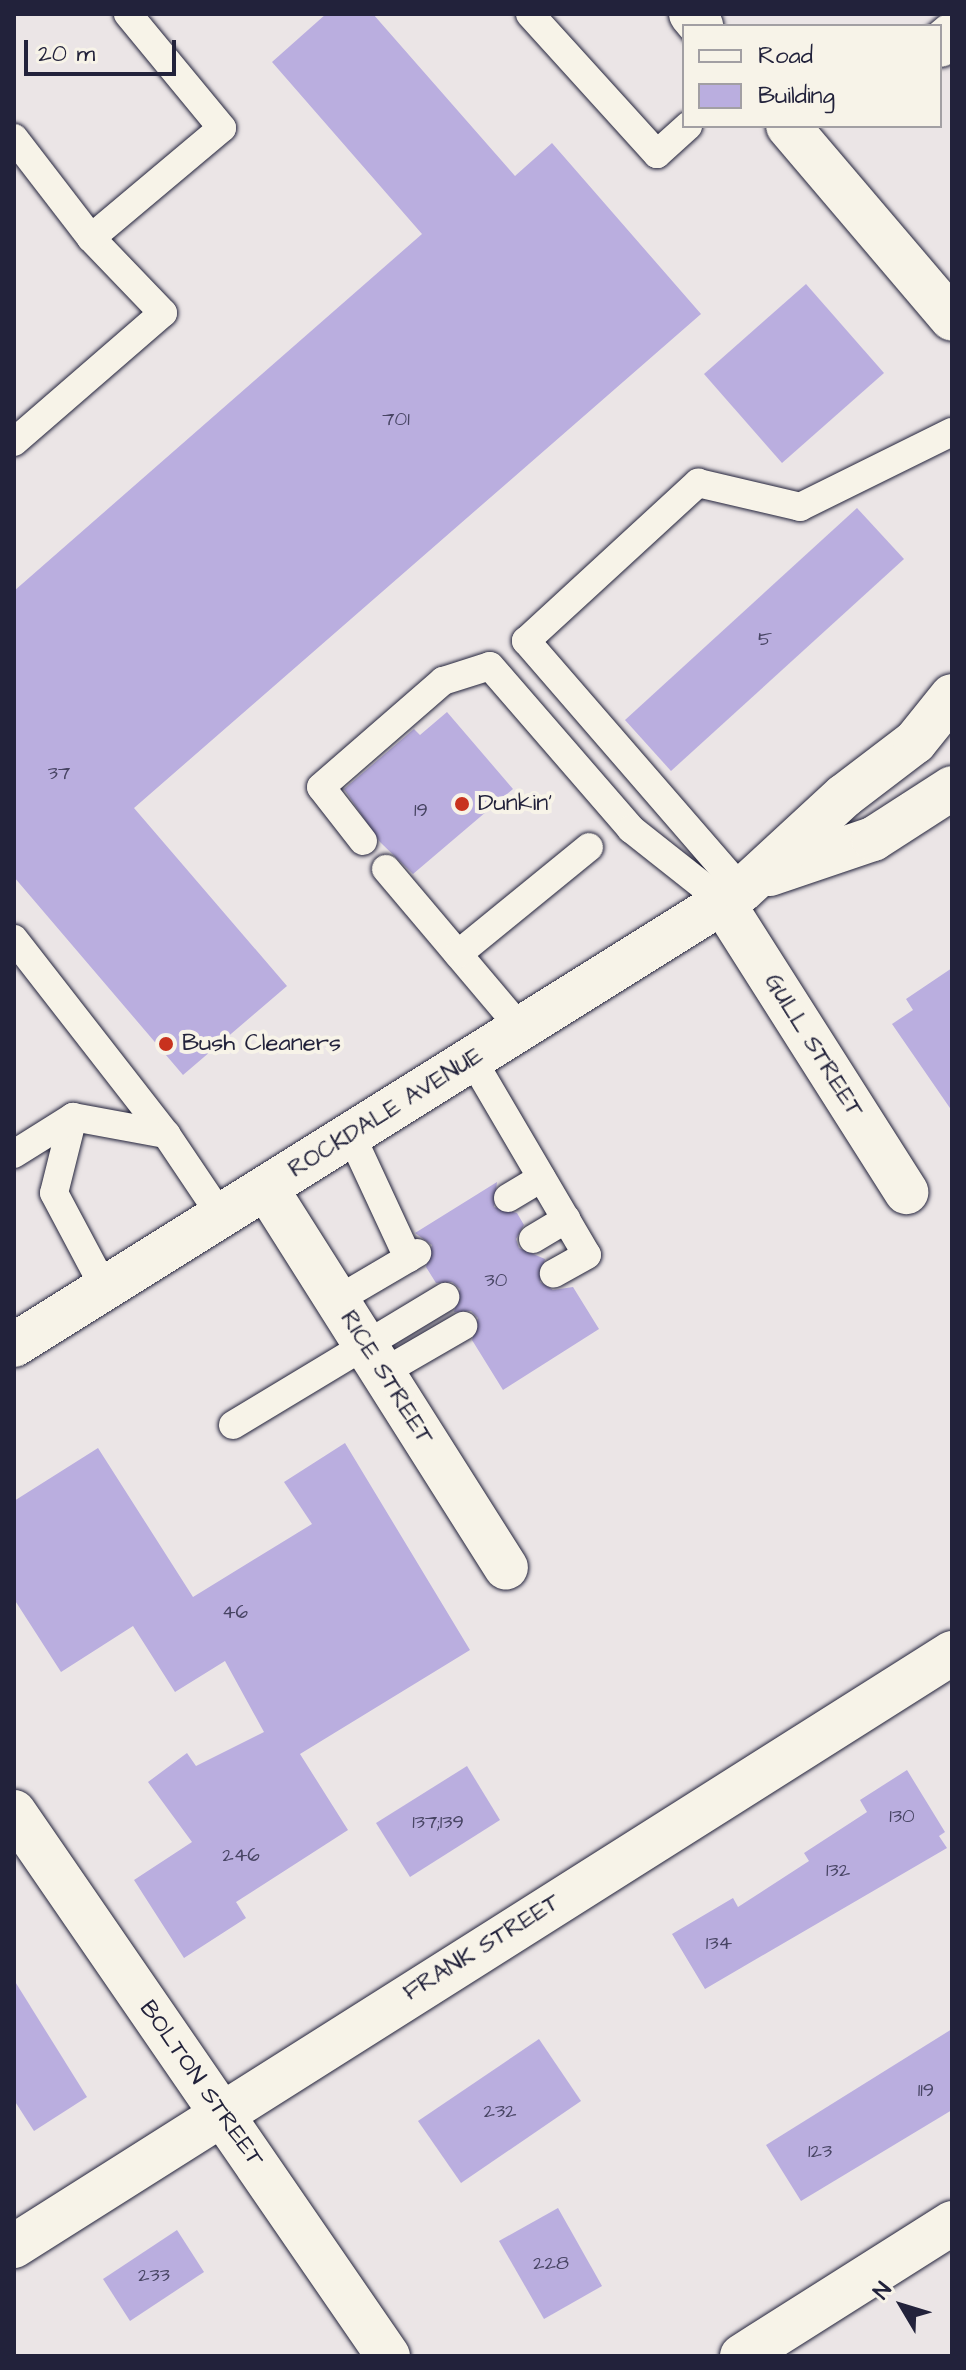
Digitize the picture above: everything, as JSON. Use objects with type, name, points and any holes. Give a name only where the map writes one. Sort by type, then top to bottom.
[{"type":"street","points":[[790,128],[952,319]]},
{"type":"street","name":"ROCKDALE AVENUE","points":[[14,1345],[740,890],[844,796],[915,742],[952,696]]},
{"type":"street","name":"ROCKDALE AVENUE","points":[[740,890],[873,839],[952,788]]},
{"type":"street","name":"GULL STREET","points":[[740,890],[906,1192]]},
{"type":"street","name":"RICE STREET","points":[[266,1188],[506,1568]]},
{"type":"street","name":"FRANK STREET","points":[[14,2246],[952,1653]]},
{"type":"street","name":"BOLTON STREET","points":[[14,1812],[388,2356]]},
{"type":"street","points":[[742,2356],[952,2223]]},
{"type":"lane","points":[[91,238],[222,128],[128,14]]},
{"type":"lane","points":[[530,14],[657,154],[686,128]]},
{"type":"lane","points":[[14,138],[91,238],[163,313],[14,442]]},
{"type":"lane","points":[[740,890],[526,641],[698,483],[800,507],[952,432]]},
{"type":"lane","points":[[363,841],[321,787],[443,681],[490,666],[631,829],[740,890]]},
{"type":"lane","points":[[458,954],[589,847]]},
{"type":"lane","points":[[386,869],[521,1029]]},
{"type":"lane","points":[[14,939],[166,1134],[221,1216]]},
{"type":"lane","points":[[472,1059],[587,1255],[554,1273]]},
{"type":"lane","points":[[14,1154],[73,1117],[166,1134]]},
{"type":"lane","points":[[73,1117],[54,1193],[104,1287]]},
{"type":"lane","points":[[337,1300],[413,1255],[351,1135]]},
{"type":"lane","points":[[508,1198],[541,1178]]},
{"type":"lane","points":[[533,1239],[566,1219]]},
{"type":"lane","points":[[373,1359],[445,1297]]},
{"type":"lane","points":[[233,1425],[373,1359],[463,1326]]},
{"type":"building","points":[[326,14],[373,14],[515,176],[552,143],[701,314],[134,808],[287,986],[183,1075],[14,877],[14,591],[422,234],[272,62]]},
{"type":"building","points":[[806,284],[884,373],[782,463],[704,374]]},
{"type":"building","points":[[857,508],[904,559],[671,771],[625,720]]},
{"type":"building","points":[[447,712],[513,789],[413,874],[380,842],[344,789],[414,729],[420,735]]},
{"type":"building","points":[[952,968],[952,1111],[892,1024],[913,1010],[906,999]]},
{"type":"building","points":[[497,1182],[494,1207],[517,1213],[524,1225],[516,1239],[519,1248],[545,1259],[540,1282],[553,1290],[573,1287],[599,1329],[503,1390],[472,1340],[478,1318],[471,1311],[454,1312],[460,1289],[452,1282],[436,1283],[426,1267],[432,1245],[415,1233]]},
{"type":"building","points":[[345,1443],[470,1650],[300,1754],[348,1830],[236,1902],[246,1918],[184,1958],[134,1880],[192,1842],[148,1782],[187,1753],[196,1766],[264,1732],[225,1661],[175,1692],[133,1626],[61,1672],[14,1599],[14,1501],[98,1448],[193,1597],[312,1524],[284,1482]]},
{"type":"building","points":[[467,1766],[500,1820],[410,1877],[376,1823]]},
{"type":"building","points":[[907,1770],[945,1832],[939,1836],[947,1848],[705,1989],[672,1934],[733,1898],[738,1907],[809,1861],[804,1853],[867,1812],[860,1800]]},
{"type":"building","points":[[14,1980],[87,2097],[34,2131],[14,2100]]},
{"type":"building","points":[[952,2029],[952,2110],[801,2201],[766,2145]]},
{"type":"building","points":[[539,2039],[581,2101],[461,2183],[418,2121]]},
{"type":"building","points":[[558,2208],[602,2286],[544,2319],[499,2241]]},
{"type":"building","points":[[177,2230],[204,2272],[130,2321],[103,2279]]},
{"type":"place","name":"Dunkin'","points":[[462,804]]},
{"type":"place","name":"Bush Cleaners","points":[[166,1044]]}]
